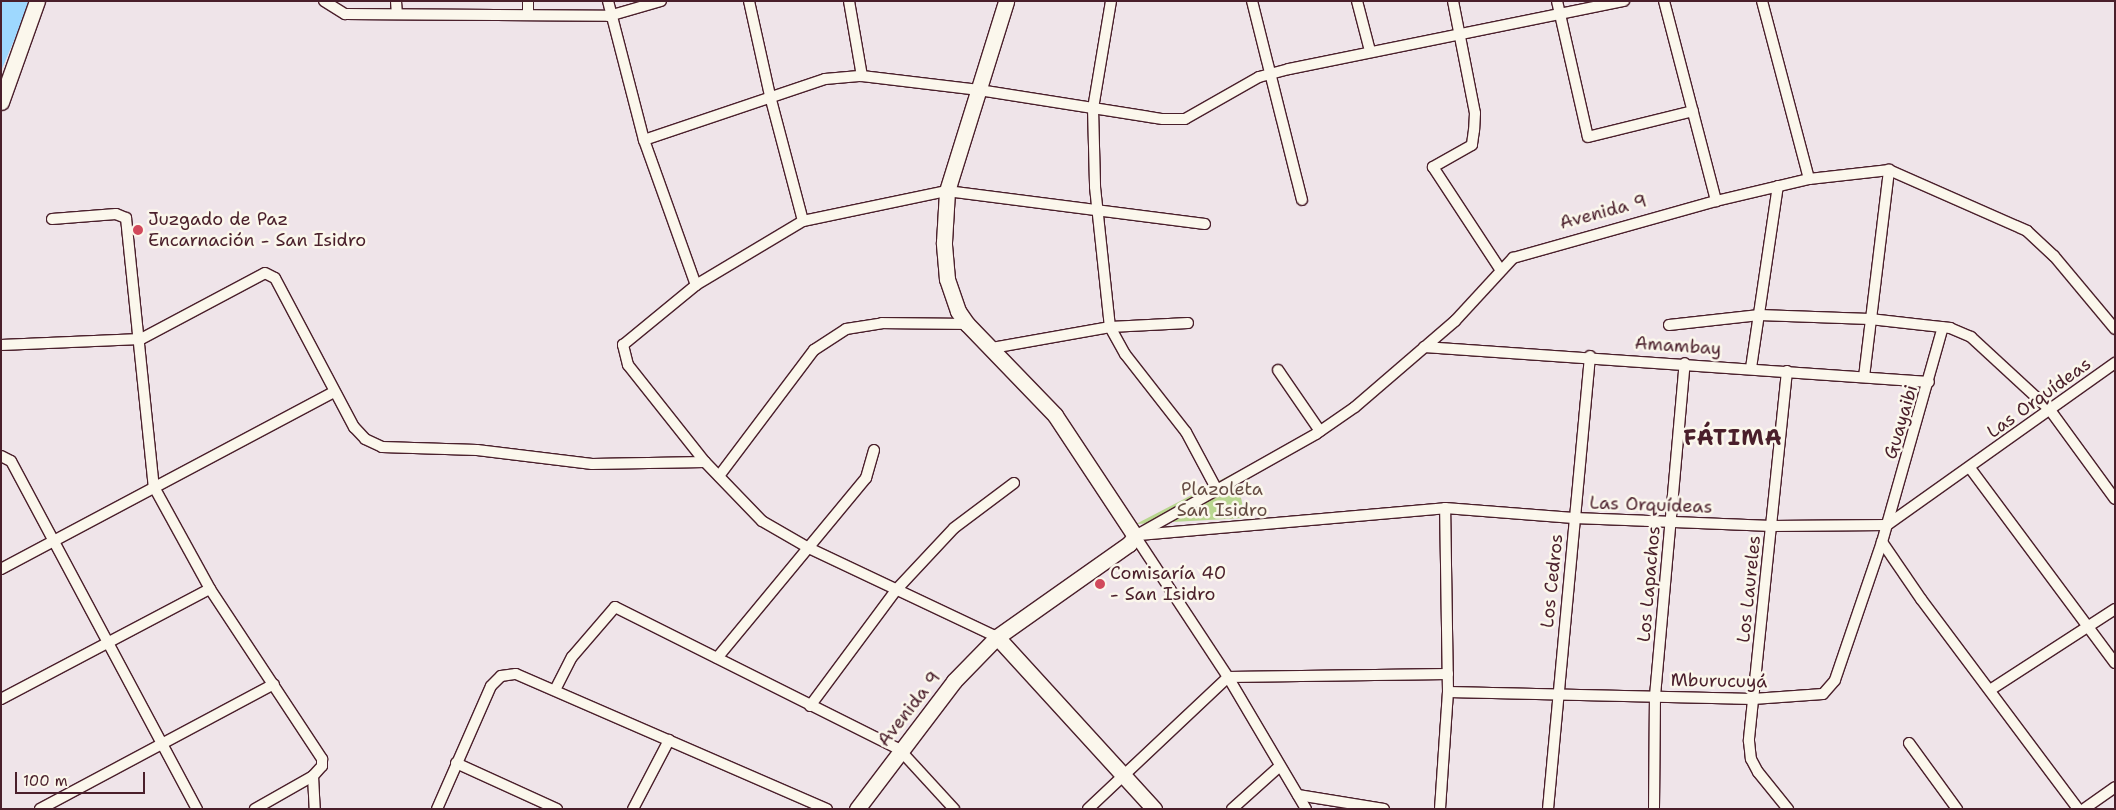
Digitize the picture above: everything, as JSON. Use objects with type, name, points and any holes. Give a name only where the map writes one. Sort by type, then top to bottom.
[{"type":"main road","points":[[1,102],[37,1]]},
{"type":"main road","points":[[1006,1],[947,191],[944,261],[952,296],[967,324],[992,348],[1070,434],[1135,536]]},
{"type":"main road","name":"Avenida 9","points":[[857,809],[954,681],[997,637],[1129,544],[1135,536]]},
{"type":"main road","points":[[997,637],[1154,809]]},
{"type":"street","points":[[324,1],[346,14],[609,16],[660,1]]},
{"type":"street","points":[[396,1],[397,14]]},
{"type":"street","points":[[528,1],[528,14]]},
{"type":"street","points":[[608,1],[609,16],[644,140],[696,285]]},
{"type":"street","points":[[750,1],[770,96],[803,221]]},
{"type":"street","points":[[850,1],[862,76]]},
{"type":"street","points":[[1110,1],[1094,108],[1097,210],[1110,327],[1126,354],[1186,432],[1217,490]]},
{"type":"street","points":[[1252,1],[1302,200]]},
{"type":"street","points":[[1357,1],[1370,51]]},
{"type":"street","points":[[1453,1],[1475,113],[1472,145],[1432,167],[1500,269]]},
{"type":"street","points":[[1558,1],[1588,137],[1693,111]]},
{"type":"street","points":[[644,140],[824,79],[862,76],[979,90],[1164,119],[1185,120],[1259,77],[1370,51],[1460,35],[1624,1]]},
{"type":"street","points":[[1664,1],[1716,201]]},
{"type":"street","points":[[1762,1],[1809,179]]},
{"type":"street","points":[[1864,377],[1889,170],[2027,231],[2054,256],[2115,329]]},
{"type":"street","name":"Avenida 9","points":[[1135,536],[1320,431],[1355,407],[1455,321],[1500,269],[1513,258],[1540,248],[1778,186],[1809,179],[1889,170]]},
{"type":"street","points":[[1752,368],[1778,186]]},
{"type":"street","points":[[997,637],[807,547],[762,521],[705,462],[628,366],[622,346],[627,339],[696,285],[803,221],[947,191],[1205,224]]},
{"type":"street","points":[[52,219],[116,214],[126,218],[141,339],[154,487],[210,589],[320,754],[322,766],[314,776],[255,809]]},
{"type":"street","points":[[1,345],[141,339],[259,275],[271,274],[354,427],[365,438],[382,447],[477,450],[592,464],[705,462]]},
{"type":"street","points":[[1670,325],[1759,315],[1870,319],[1943,327],[1971,337],[2050,410],[2115,499]]},
{"type":"street","points":[[992,348],[1110,327],[1188,322]]},
{"type":"street","points":[[719,476],[814,350],[846,329],[882,323],[967,324]]},
{"type":"street","name":"Guayaibi","points":[[1882,542],[1929,382],[1943,327]]},
{"type":"street","name":"Amambay","points":[[1424,347],[1590,356],[1929,382]]},
{"type":"street","name":"Los Cedros","points":[[1548,809],[1557,694],[1590,356]]},
{"type":"street","name":"Los Lapachos","points":[[1654,809],[1655,696],[1685,363]]},
{"type":"street","name":"Las Orquídeas","points":[[1135,536],[1445,508],[1574,518],[1772,526],[1887,525],[1970,468],[2115,363]]},
{"type":"street","points":[[1278,370],[1320,431]]},
{"type":"street","name":"Los Laureles","points":[[1785,804],[1758,772],[1751,759],[1753,699],[1787,371]]},
{"type":"street","points":[[1,569],[334,392]]},
{"type":"street","points":[[716,658],[866,478],[874,450]]},
{"type":"street","points":[[1,456],[11,460],[165,745],[197,809]]},
{"type":"street","points":[[1970,468],[2115,663]]},
{"type":"street","points":[[810,706],[898,589],[954,528],[1014,482]]},
{"type":"street","points":[[1440,809],[1448,692],[1445,508]]},
{"type":"street","points":[[1135,536],[1228,677],[1306,809]]},
{"type":"street","points":[[1882,542],[2078,809]]},
{"type":"street","name":"Mburucuyá","points":[[1448,692],[1753,699],[1814,697],[1830,688],[1882,542]]},
{"type":"street","points":[[1,699],[210,589]]},
{"type":"street","points":[[555,690],[572,657],[615,606],[900,750],[954,809]]},
{"type":"street","points":[[1990,690],[2115,609]]},
{"type":"street","points":[[437,809],[456,763],[495,680],[516,674],[827,809]]},
{"type":"street","points":[[1088,809],[1228,677],[1448,674]]},
{"type":"street","points":[[40,809],[165,745],[274,684]]},
{"type":"street","points":[[633,809],[669,740]]},
{"type":"street","points":[[1909,743],[1957,809]]},
{"type":"street","points":[[456,763],[557,809]]},
{"type":"street","points":[[1232,809],[1280,766]]},
{"type":"street","points":[[314,776],[315,809]]},
{"type":"street","points":[[2084,809],[2115,788]]},
{"type":"street","points":[[1298,795],[1384,809]]},
{"type":"green space","name":"Plazoleta San Isidro","points":[[1236,472],[1245,518],[1136,524]]},
{"type":"water","points":[[1,1],[31,1],[1,71]]},
{"type":"place","name":"Juzgado de Paz Encarnación - San Isidro","points":[[138,230]]},
{"type":"place","name":"Comisaría 40 - San Isidro","points":[[1100,584]]},
{"type":"district","name":"FÁTIMA","points":[[1733,438]]}]
